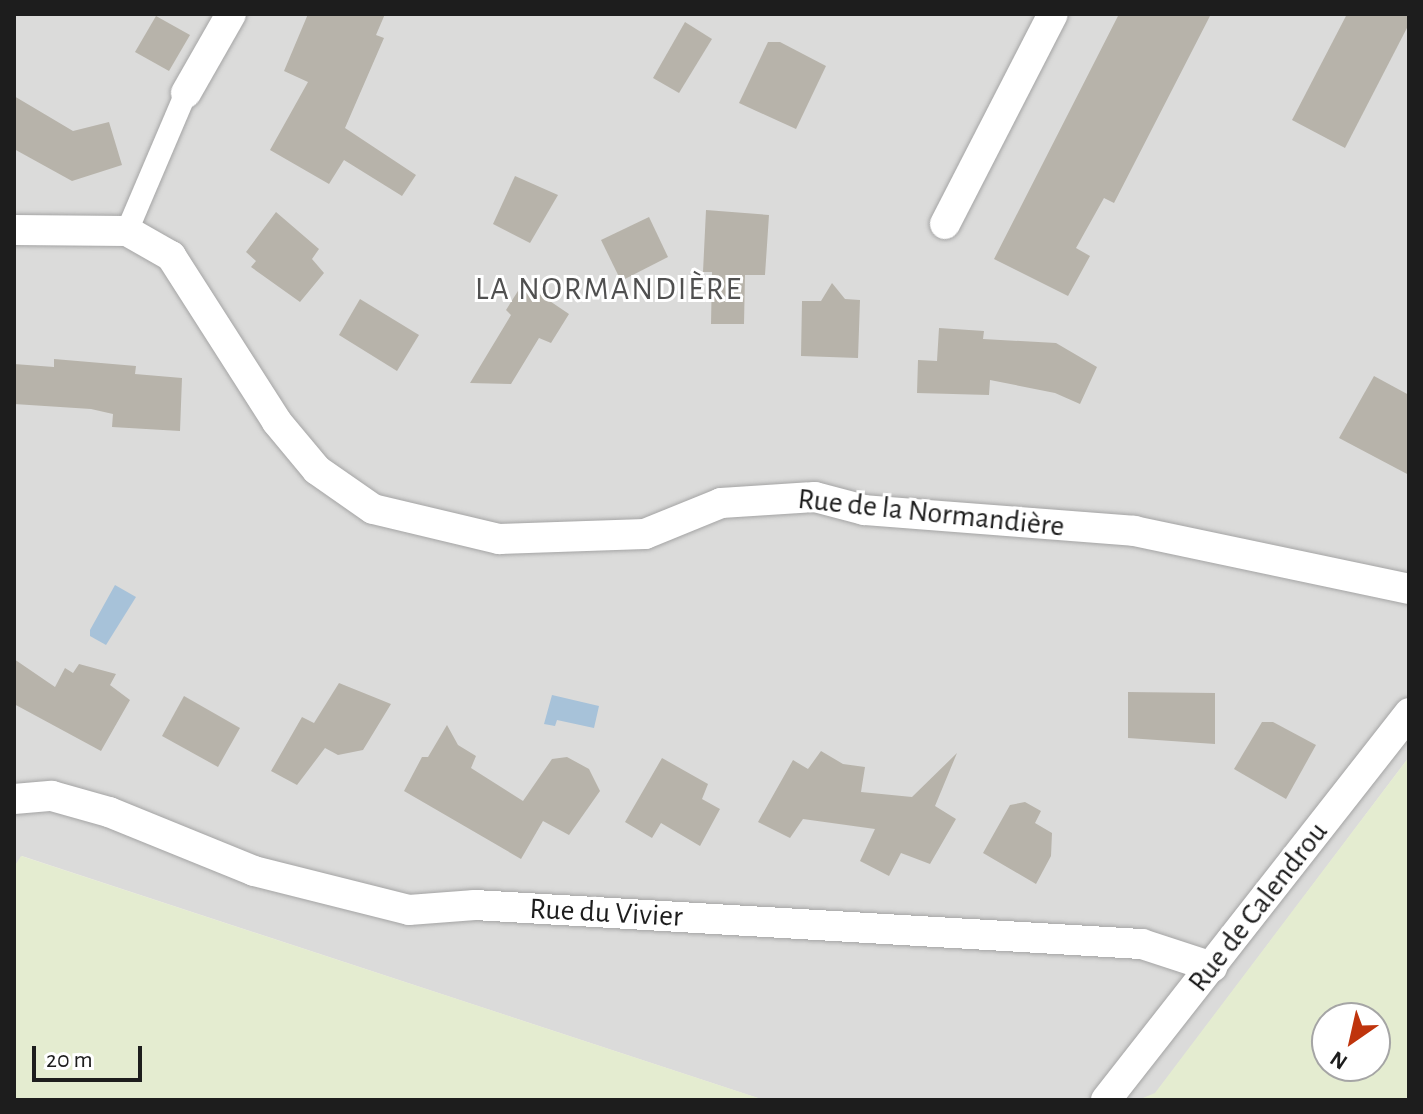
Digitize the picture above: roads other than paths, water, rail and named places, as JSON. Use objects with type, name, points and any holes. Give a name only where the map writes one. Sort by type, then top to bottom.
[{"type":"street","points":[[127,231],[186,93],[231,14]]},
{"type":"street","points":[[945,224],[1053,14]]},
{"type":"street","name":"Rue de la Normandière","points":[[14,230],[127,231],[171,256],[277,422],[317,470],[366,507],[499,539],[645,534],[721,503],[815,497],[864,510],[1134,531],[1409,589]]},
{"type":"street","name":"Rue de Calendrou","points":[[1106,1100],[1409,713]]},
{"type":"street","name":"Rue du Vivier","points":[[14,799],[52,796],[95,808],[254,871],[409,910],[489,906],[1142,944],[1212,967]]},
{"type":"water","points":[[115,585],[136,597],[106,645],[90,636],[90,630]]},
{"type":"water","points":[[552,695],[599,706],[594,728],[557,720],[555,726],[544,724]]},
{"type":"district","name":"LA NORMANDIÈRE","points":[[609,289]]}]
